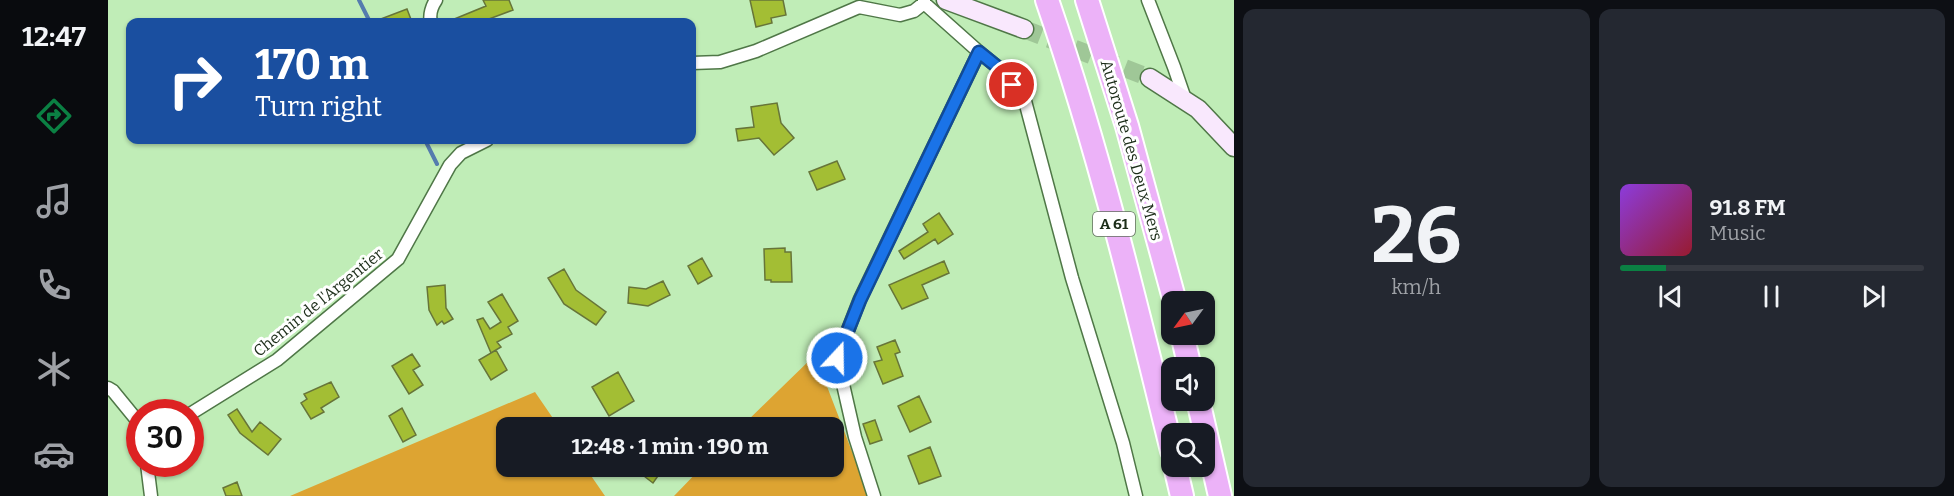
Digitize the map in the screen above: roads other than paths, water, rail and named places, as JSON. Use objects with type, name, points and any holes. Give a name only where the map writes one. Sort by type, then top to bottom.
[{"type":"highway","name":"A 61","points":[[1047,0],[1091,138],[1134,293],[1165,423]]},
{"type":"highway","name":"Autoroute des Deux Mers","points":[[1087,0],[1127,126],[1172,291]]},
{"type":"highway","points":[[1201,411],[1220,496]]},
{"type":"highway","points":[[1178,477],[1182,496]]},
{"type":"main road","points":[[946,0],[1024,29]]},
{"type":"main road","points":[[1150,78],[1198,109],[1234,147]]},
{"type":"street","points":[[430,18],[432,5],[436,0]]},
{"type":"street","points":[[1148,0],[1185,99]]},
{"type":"street","points":[[696,63],[720,62],[756,51],[859,7],[900,15],[914,11],[924,2],[1000,69],[1025,101],[1072,278],[1123,443],[1136,496]]},
{"type":"street","points":[[874,496],[855,438],[837,358],[860,300],[979,52]]},
{"type":"street","name":"Chemin de l'Argentier","points":[[204,405],[277,360],[398,259],[450,165],[461,153],[477,144]]},
{"type":"street","points":[[108,388],[126,408]]},
{"type":"street","points":[[149,477],[151,496]]},
{"type":"waterway","points":[[359,0],[368,18]]},
{"type":"waterway","points":[[427,144],[437,164]]},
{"type":"tunnel","points":[[1024,29],[1150,78]]}]
